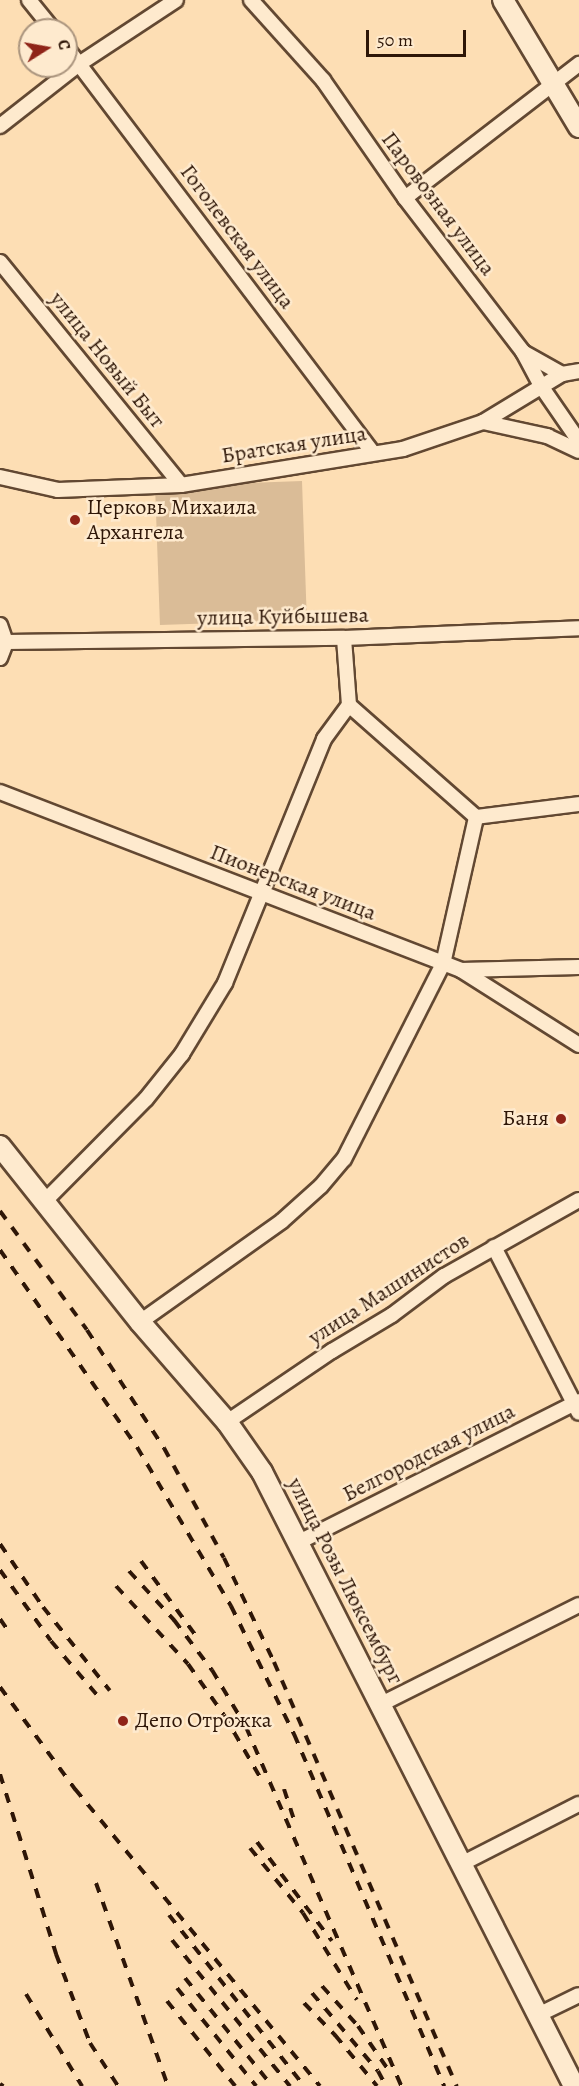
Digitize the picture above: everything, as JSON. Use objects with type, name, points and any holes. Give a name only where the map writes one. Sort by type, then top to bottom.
[{"type":"street","points":[[29,0],[43,18]]},
{"type":"street","points":[[0,126],[79,64],[176,0]]},
{"type":"street","name":"Паровозная улица","points":[[251,0],[323,80],[405,198],[523,351],[542,386],[579,441]]},
{"type":"street","points":[[503,0],[579,127]]},
{"type":"street","name":"Гоголевская улица","points":[[79,64],[373,453]]},
{"type":"street","points":[[405,198],[579,64]]},
{"type":"street","name":"улица Новый Быт","points":[[0,262],[181,485]]},
{"type":"street","points":[[523,351],[562,374]]},
{"type":"street","name":"Братская улица","points":[[0,477],[58,490],[181,485],[403,449],[483,422],[562,374],[579,370]]},
{"type":"street","points":[[483,422],[547,436],[579,451]]},
{"type":"street","points":[[0,625],[6,642],[0,658]]},
{"type":"street","name":"улица Куйбышева","points":[[6,642],[344,638],[579,628]]},
{"type":"street","points":[[43,1203],[146,1099],[182,1054],[225,983],[324,740],[349,705],[344,638]]},
{"type":"street","points":[[349,705],[476,817],[579,804]]},
{"type":"street","name":"Пионерская улица","points":[[0,792],[461,970],[579,967]]},
{"type":"street","points":[[140,1322],[282,1221],[321,1186],[344,1159],[443,964],[476,817]]},
{"type":"street","points":[[461,970],[579,1045]]},
{"type":"street","name":"улица Розы Люксембург","points":[[0,1146],[43,1203],[140,1322],[227,1422],[262,1472],[540,2014],[574,2086]]},
{"type":"street","name":"улица Машинистов","points":[[227,1422],[324,1356],[392,1315],[444,1276],[579,1200]]},
{"type":"street","points":[[494,1247],[577,1406]]},
{"type":"street","name":"Белгородская улица","points":[[299,1542],[577,1406]]},
{"type":"street","points":[[381,1704],[579,1605]]},
{"type":"street","points":[[462,1863],[579,1804]]},
{"type":"street","points":[[540,2014],[579,1995]]},
{"type":"shaded area","points":[[302,481],[307,620],[160,625],[155,486]]},
{"type":"railway","points":[[0,1211],[87,1330],[164,1448],[224,1558],[274,1662],[457,2086]]},
{"type":"railway","points":[[0,1250],[137,1447],[231,1606],[294,1734],[444,2086]]},
{"type":"railway","points":[[0,1544],[43,1607],[110,1691]]},
{"type":"railway","points":[[141,1561],[199,1640]]},
{"type":"railway","points":[[0,1570],[51,1641],[97,1695]]},
{"type":"railway","points":[[129,1571],[174,1620],[212,1670],[246,1727],[401,2086]]},
{"type":"railway","points":[[116,1586],[188,1664],[224,1715],[260,1777]]},
{"type":"railway","points":[[0,1619],[7,1629]]},
{"type":"railway","points":[[0,1687],[75,1789],[320,2086]]},
{"type":"railway","points":[[0,1774],[56,1954],[90,2043],[118,2086]]},
{"type":"railway","points":[[284,1789],[294,1819]]},
{"type":"railway","points":[[257,1842],[332,1941]]},
{"type":"railway","points":[[250,1848],[303,1913],[357,2000]]},
{"type":"railway","points":[[96,1883],[168,2086]]},
{"type":"railway","points":[[169,1915],[304,2086]]},
{"type":"railway","points":[[172,1940],[290,2086]]},
{"type":"railway","points":[[185,1978],[272,2086]]},
{"type":"railway","points":[[322,1986],[358,2026],[387,2068]]},
{"type":"railway","points":[[177,1988],[256,2086]]},
{"type":"railway","points":[[312,1993],[378,2071],[386,2086]]},
{"type":"railway","points":[[26,1994],[82,2086]]},
{"type":"railway","points":[[167,2001],[235,2086]]},
{"type":"railway","points":[[304,2003],[335,2035],[377,2086]]},
{"type":"place","name":"Церковь Михаила Архангела","points":[[75,520]]},
{"type":"place","name":"Баня","points":[[561,1119]]},
{"type":"place","name":"Депо Отрожка","points":[[123,1721]]}]
